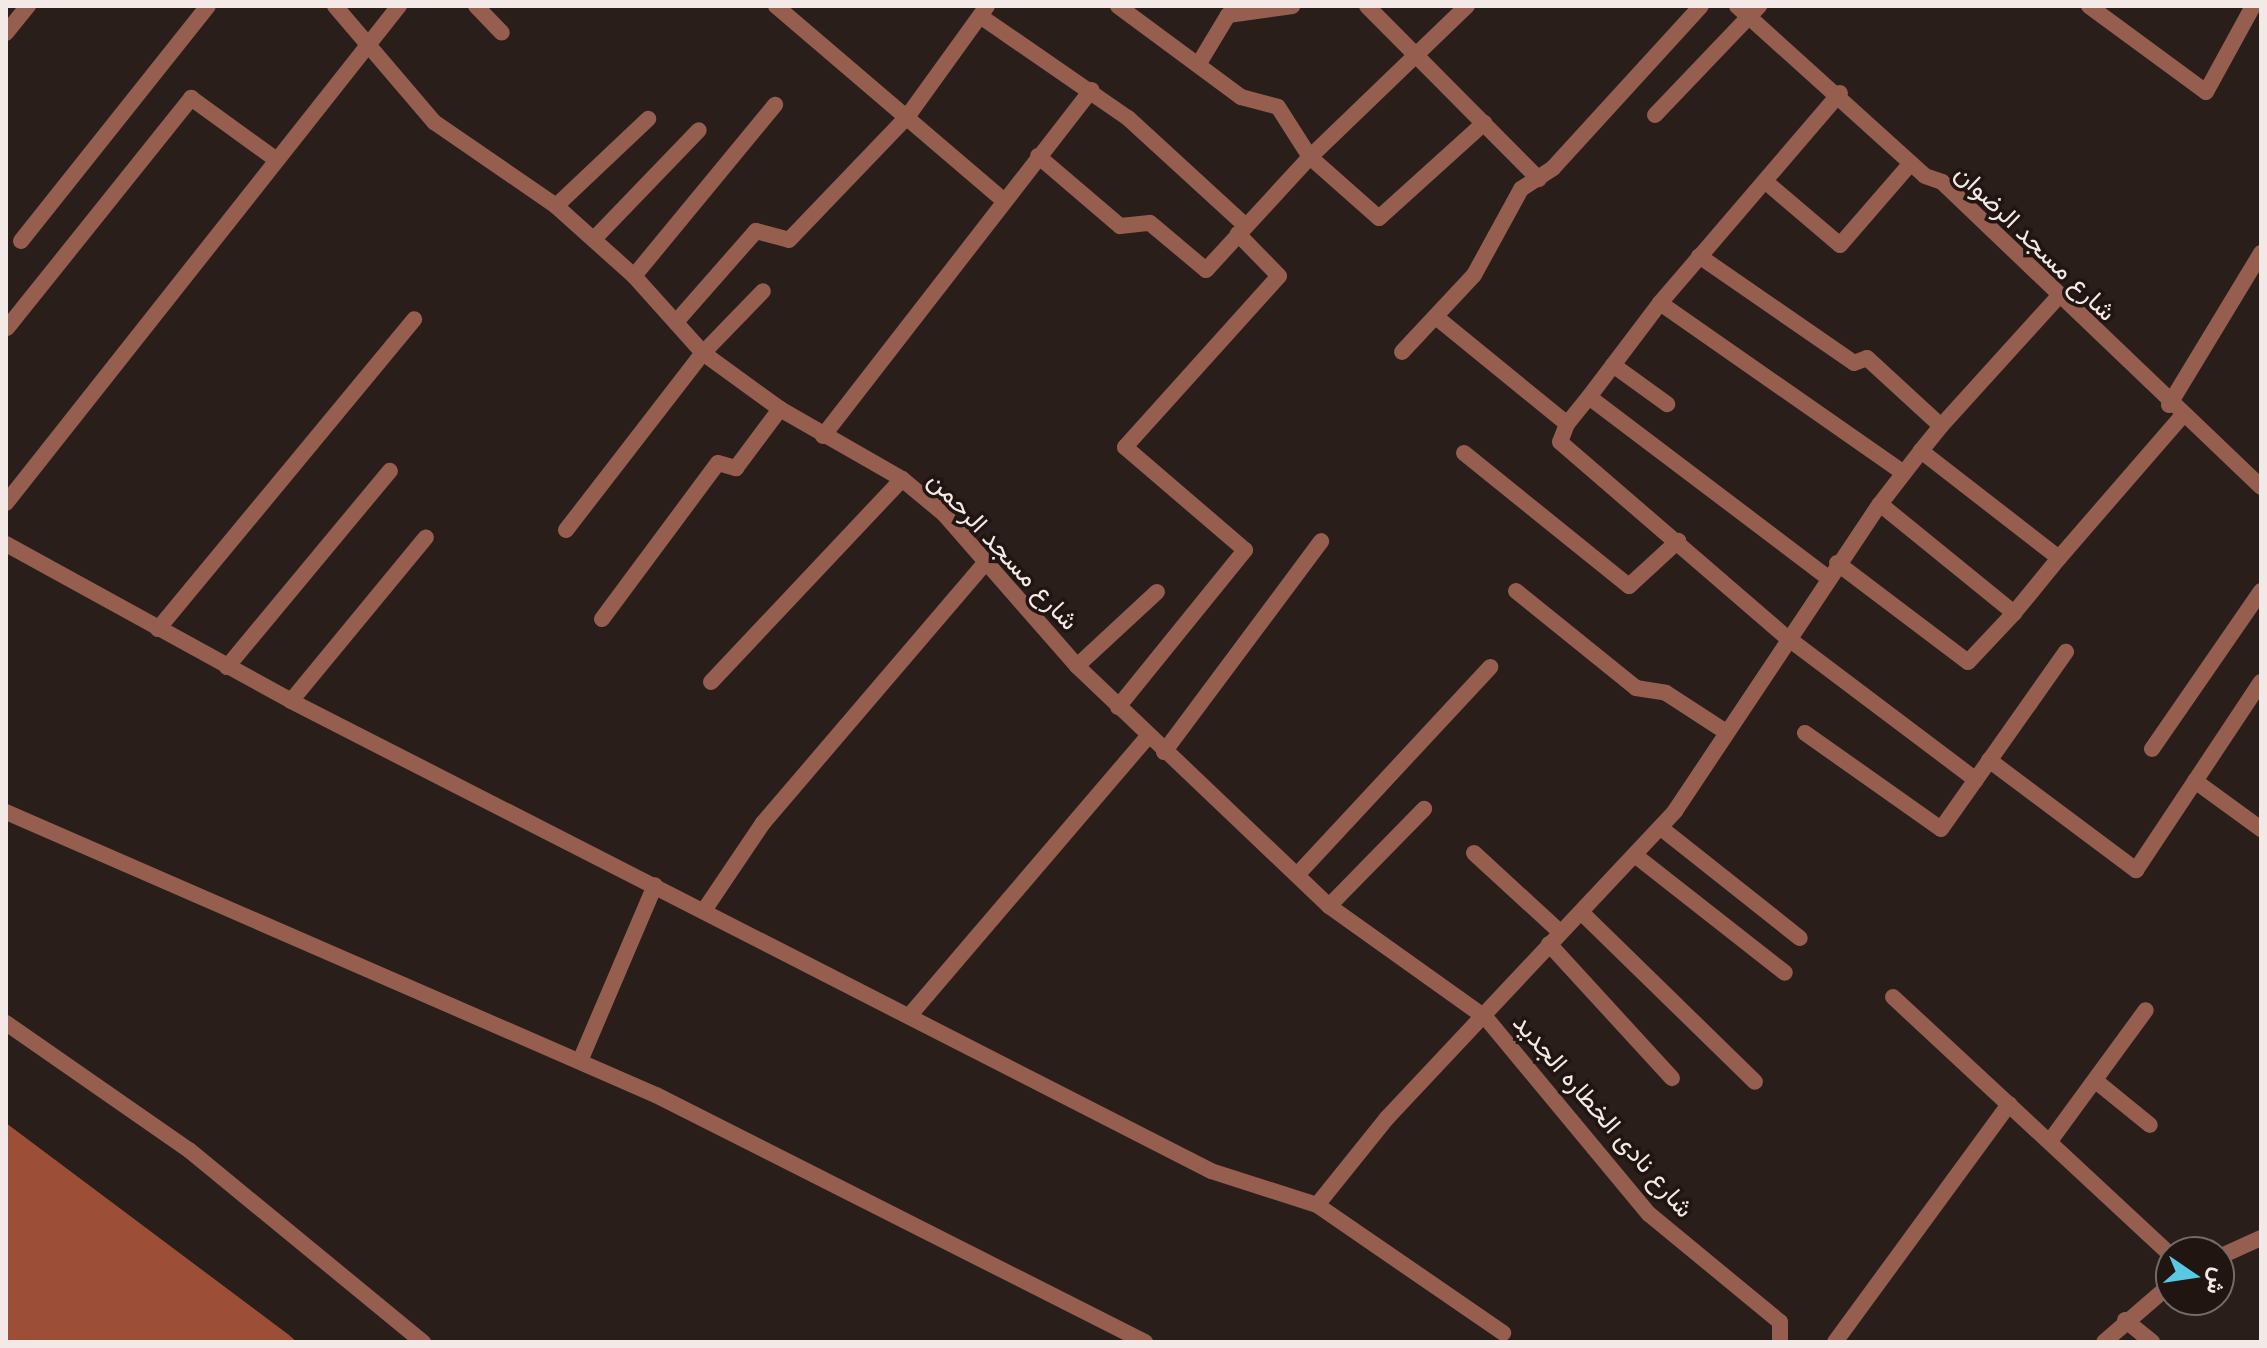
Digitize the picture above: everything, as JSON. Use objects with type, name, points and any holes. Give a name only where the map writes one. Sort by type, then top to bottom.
[{"type":"street","points":[[6,33],[28,6]]},
{"type":"street","points":[[21,241],[208,6]]},
{"type":"street","name":"شارع مسجد الرحمن","points":[[335,6],[369,38],[434,122],[556,206],[634,276],[703,353],[780,409],[902,479],[986,562],[1077,666],[1329,906],[1486,1018]]},
{"type":"street","points":[[6,503],[274,158],[369,38],[399,6]]},
{"type":"street","points":[[476,6],[502,33]]},
{"type":"street","points":[[776,6],[1004,201]]},
{"type":"street","points":[[1118,6],[1241,97],[1278,107],[1310,157],[1381,218],[1484,123]]},
{"type":"street","points":[[1198,65],[1228,15],[1292,6]]},
{"type":"street","points":[[1367,6],[1418,53],[1539,179]]},
{"type":"street","points":[[1038,156],[1120,226],[1150,223],[1202,270],[1310,157],[1467,6]]},
{"type":"street","points":[[1402,352],[1474,275],[1521,189],[1539,179],[1701,6]]},
{"type":"street","points":[[2089,6],[2206,92],[2246,9]]},
{"type":"street","points":[[1655,115],[1749,10]]},
{"type":"street","name":"شارع مسجد الرضوان","points":[[1749,10],[1911,163],[1942,182],[2175,411],[2261,487]]},
{"type":"street","points":[[676,322],[756,231],[789,240],[907,117],[983,11],[1091,90],[1242,230],[1279,276],[1125,447],[1245,550],[1118,707]]},
{"type":"street","points":[[823,436],[1091,90]]},
{"type":"street","points":[[1840,93],[1660,303],[1567,424],[1560,442],[1785,636],[1976,780]]},
{"type":"street","points":[[7,328],[191,98],[274,158]]},
{"type":"street","points":[[634,276],[775,105]]},
{"type":"street","points":[[556,206],[648,119]]},
{"type":"street","points":[[594,239],[699,130]]},
{"type":"street","points":[[1766,182],[1840,245],[1911,163]]},
{"type":"street","points":[[1589,397],[1832,570],[1968,662],[2014,613],[2175,411],[2261,253]]},
{"type":"street","points":[[1699,256],[1854,363],[1867,358],[1941,426]]},
{"type":"street","points":[[566,530],[703,353],[763,291]]},
{"type":"street","points":[[1317,1205],[1387,1118],[1486,1018],[1555,938],[1661,828],[1785,636],[1880,504],[1941,426],[2057,298]]},
{"type":"street","points":[[1660,303],[1904,473]]},
{"type":"street","points":[[1436,317],[1567,424]]},
{"type":"street","points":[[158,629],[414,319]]},
{"type":"street","points":[[1613,365],[1667,404]]},
{"type":"street","points":[[602,619],[718,463],[736,468],[780,409]]},
{"type":"street","points":[[1921,451],[2059,558]]},
{"type":"street","points":[[1464,453],[1629,586],[1678,541]]},
{"type":"street","points":[[227,667],[390,471]]},
{"type":"street","points":[[711,682],[902,479]]},
{"type":"street","points":[[1880,504],[2014,613]]},
{"type":"street","points":[[291,701],[426,537]]},
{"type":"street","points":[[1164,752],[1321,541]]},
{"type":"street","points":[[6,544],[291,701],[705,909],[1211,1171],[1317,1205],[1503,1333]]},
{"type":"street","points":[[705,909],[772,813],[986,562]]},
{"type":"street","points":[[1516,591],[1636,688],[1666,693],[1723,730]]},
{"type":"street","points":[[2152,749],[2261,591]]},
{"type":"street","points":[[1077,666],[1157,592]]},
{"type":"street","points":[[1805,733],[1937,828],[1976,780],[2066,652]]},
{"type":"street","points":[[1297,875],[1490,667]]},
{"type":"street","points":[[1989,760],[2131,871],[2261,682]]},
{"type":"street","points":[[910,1015],[1148,736]]},
{"type":"street","points":[[2195,781],[2261,829]]},
{"type":"street","points":[[1329,906],[1424,809]]},
{"type":"street","points":[[6,812],[580,1061],[1145,1342]]},
{"type":"street","points":[[1661,828],[1800,938]]},
{"type":"street","points":[[1474,853],[1555,938],[1672,1078]]},
{"type":"street","points":[[1636,856],[1785,973]]},
{"type":"street","points":[[580,1061],[655,885]]},
{"type":"street","points":[[1581,912],[1755,1082]]},
{"type":"street","points":[[1893,997],[2155,1240]]},
{"type":"street","points":[[2050,1141],[2097,1082],[2146,1010]]},
{"type":"street","name":"شارع نادى الخطاره الجديد","points":[[1486,1018],[1649,1214],[1780,1322],[1780,1342]]},
{"type":"street","points":[[6,1023],[189,1150],[423,1342]]},
{"type":"street","points":[[2097,1082],[2150,1125]]},
{"type":"street","points":[[1835,1342],[2009,1104]]},
{"type":"street","points":[[2235,1250],[2261,1238]]},
{"type":"street","points":[[2104,1342],[2125,1320],[2155,1297]]},
{"type":"street","points":[[2125,1320],[2152,1342]]},
{"type":"shaded area","points":[[6,1123],[289,1335],[297,1342],[6,1342]]}]
